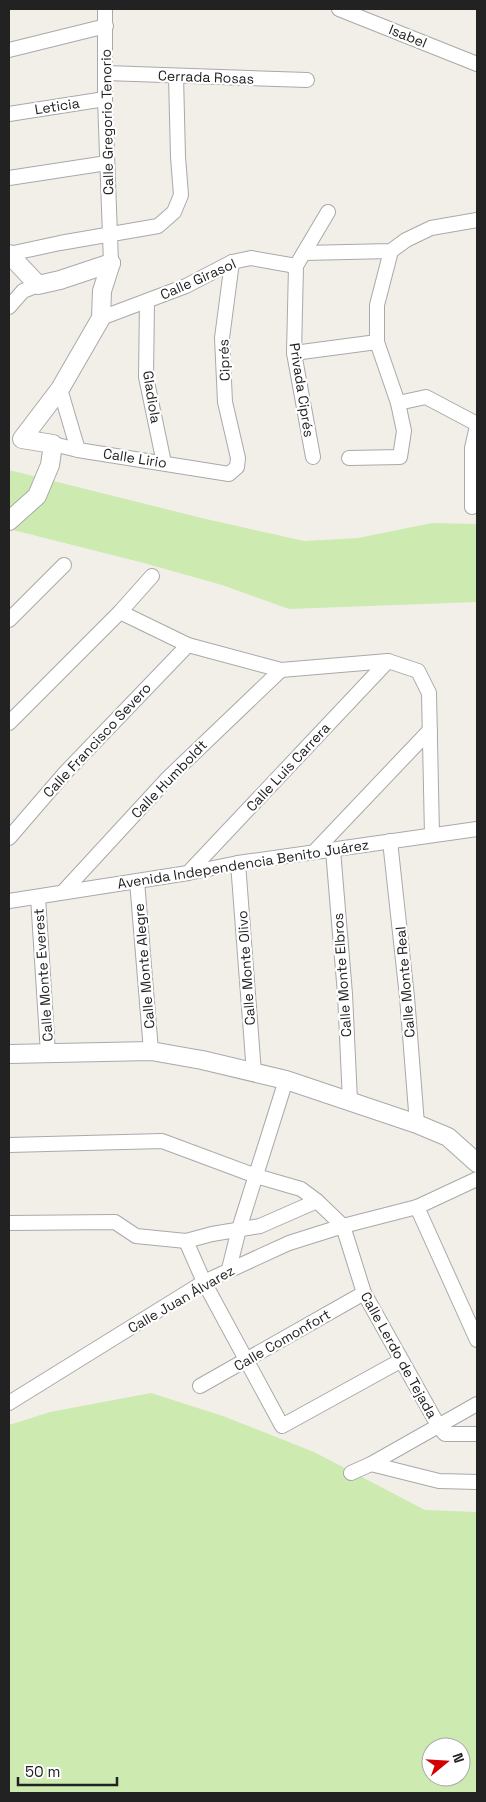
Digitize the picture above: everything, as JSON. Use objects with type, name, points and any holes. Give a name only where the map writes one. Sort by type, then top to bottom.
[{"type":"street","name":"Calle Gregorio Tenorio","points":[[105,9],[105,99],[111,263]]},
{"type":"street","name":"Isabel","points":[[339,9],[477,64]]},
{"type":"street","points":[[9,50],[106,26]]},
{"type":"street","name":"Cerrada Rosas","points":[[106,73],[307,80]]},
{"type":"street","points":[[38,285],[9,254],[60,242],[158,226],[174,212],[181,195],[176,76]]},
{"type":"street","name":"Leticia","points":[[9,114],[105,99]]},
{"type":"street","points":[[9,178],[107,162]]},
{"type":"street","points":[[296,266],[328,212]]},
{"type":"street","points":[[304,253],[391,251],[406,240],[431,228],[477,220]]},
{"type":"street","points":[[349,458],[400,457],[404,431],[398,403],[377,342],[377,305],[391,251]]},
{"type":"street","name":"Calle Girasol","points":[[101,318],[186,286],[232,262],[251,258],[296,266]]},
{"type":"street","name":"Ciprés","points":[[232,262],[222,338],[226,402],[238,458]]},
{"type":"street","points":[[9,307],[23,291],[111,263]]},
{"type":"street","points":[[78,450],[60,389],[101,318],[102,292],[111,263]]},
{"type":"street","name":"Privada Ciprés","points":[[296,266],[294,353],[313,457]]},
{"type":"street","name":"Gladiola","points":[[148,301],[146,377],[164,463]]},
{"type":"street","points":[[294,353],[377,342]]},
{"type":"street","name":"Calle Lirio","points":[[60,389],[22,439],[78,450],[229,474],[238,467],[238,458]]},
{"type":"street","points":[[398,403],[426,397],[477,425],[472,448],[472,507]]},
{"type":"street","points":[[9,521],[36,496],[50,465],[52,444]]},
{"type":"street","points":[[9,620],[64,565]]},
{"type":"street","points":[[9,723],[120,612],[152,576]]},
{"type":"street","points":[[120,612],[188,645],[281,670],[388,661],[418,671],[429,692],[432,835]]},
{"type":"street","name":"Calle Francisco Severo","points":[[9,838],[65,773],[188,645]]},
{"type":"street","name":"Calle Luis Carrera","points":[[188,873],[388,661]]},
{"type":"street","name":"Calle Humboldt","points":[[63,892],[168,778],[281,670]]},
{"type":"street","points":[[314,852],[430,730]]},
{"type":"street","name":"Avenida Independencia Benito Juárez","points":[[9,901],[188,873],[238,863],[477,829]]},
{"type":"street","name":"Calle Monte Real","points":[[390,841],[408,997],[416,1124]]},
{"type":"street","name":"Calle Monte Elbros","points":[[333,850],[345,994],[350,1101]]},
{"type":"street","name":"Calle Monte Olivo","points":[[238,863],[254,1074]]},
{"type":"street","name":"Calle Monte Alegre","points":[[137,881],[151,1050]]},
{"type":"street","name":"Calle Monte Everest","points":[[38,897],[48,1054]]},
{"type":"street","points":[[9,1054],[151,1050],[202,1060],[254,1074],[286,1080],[416,1124],[448,1137],[477,1163]]},
{"type":"street","points":[[229,1270],[239,1229],[286,1080]]},
{"type":"street","points":[[9,1145],[162,1141],[256,1176],[301,1189],[317,1201],[343,1226]]},
{"type":"street","name":"Calle Juan Álvarez","points":[[9,1403],[204,1282],[229,1270],[289,1243],[343,1226],[416,1207],[477,1179]]},
{"type":"street","points":[[9,1224],[115,1222],[136,1236],[186,1241],[212,1234],[260,1226],[317,1201]]},
{"type":"street","points":[[416,1207],[477,1340]]},
{"type":"street","name":"Calle Lerdo de Tejada","points":[[343,1226],[364,1293],[400,1361],[439,1427]]},
{"type":"street","points":[[186,1241],[204,1282],[282,1426],[400,1361]]},
{"type":"street","name":"Calle Comonfort","points":[[200,1386],[364,1293]]},
{"type":"street","points":[[351,1473],[439,1427],[477,1404]]},
{"type":"street","points":[[439,1427],[445,1434],[477,1434]]},
{"type":"street","points":[[371,1464],[439,1481],[477,1482]]},
{"type":"green space","points":[[9,470],[206,519],[304,541],[358,538],[432,523],[477,524],[477,602],[289,609],[222,585],[9,529]]},
{"type":"green space","points":[[151,1393],[223,1416],[314,1452],[425,1510],[477,1512],[477,1793],[9,1793],[9,1425],[50,1412]]}]
